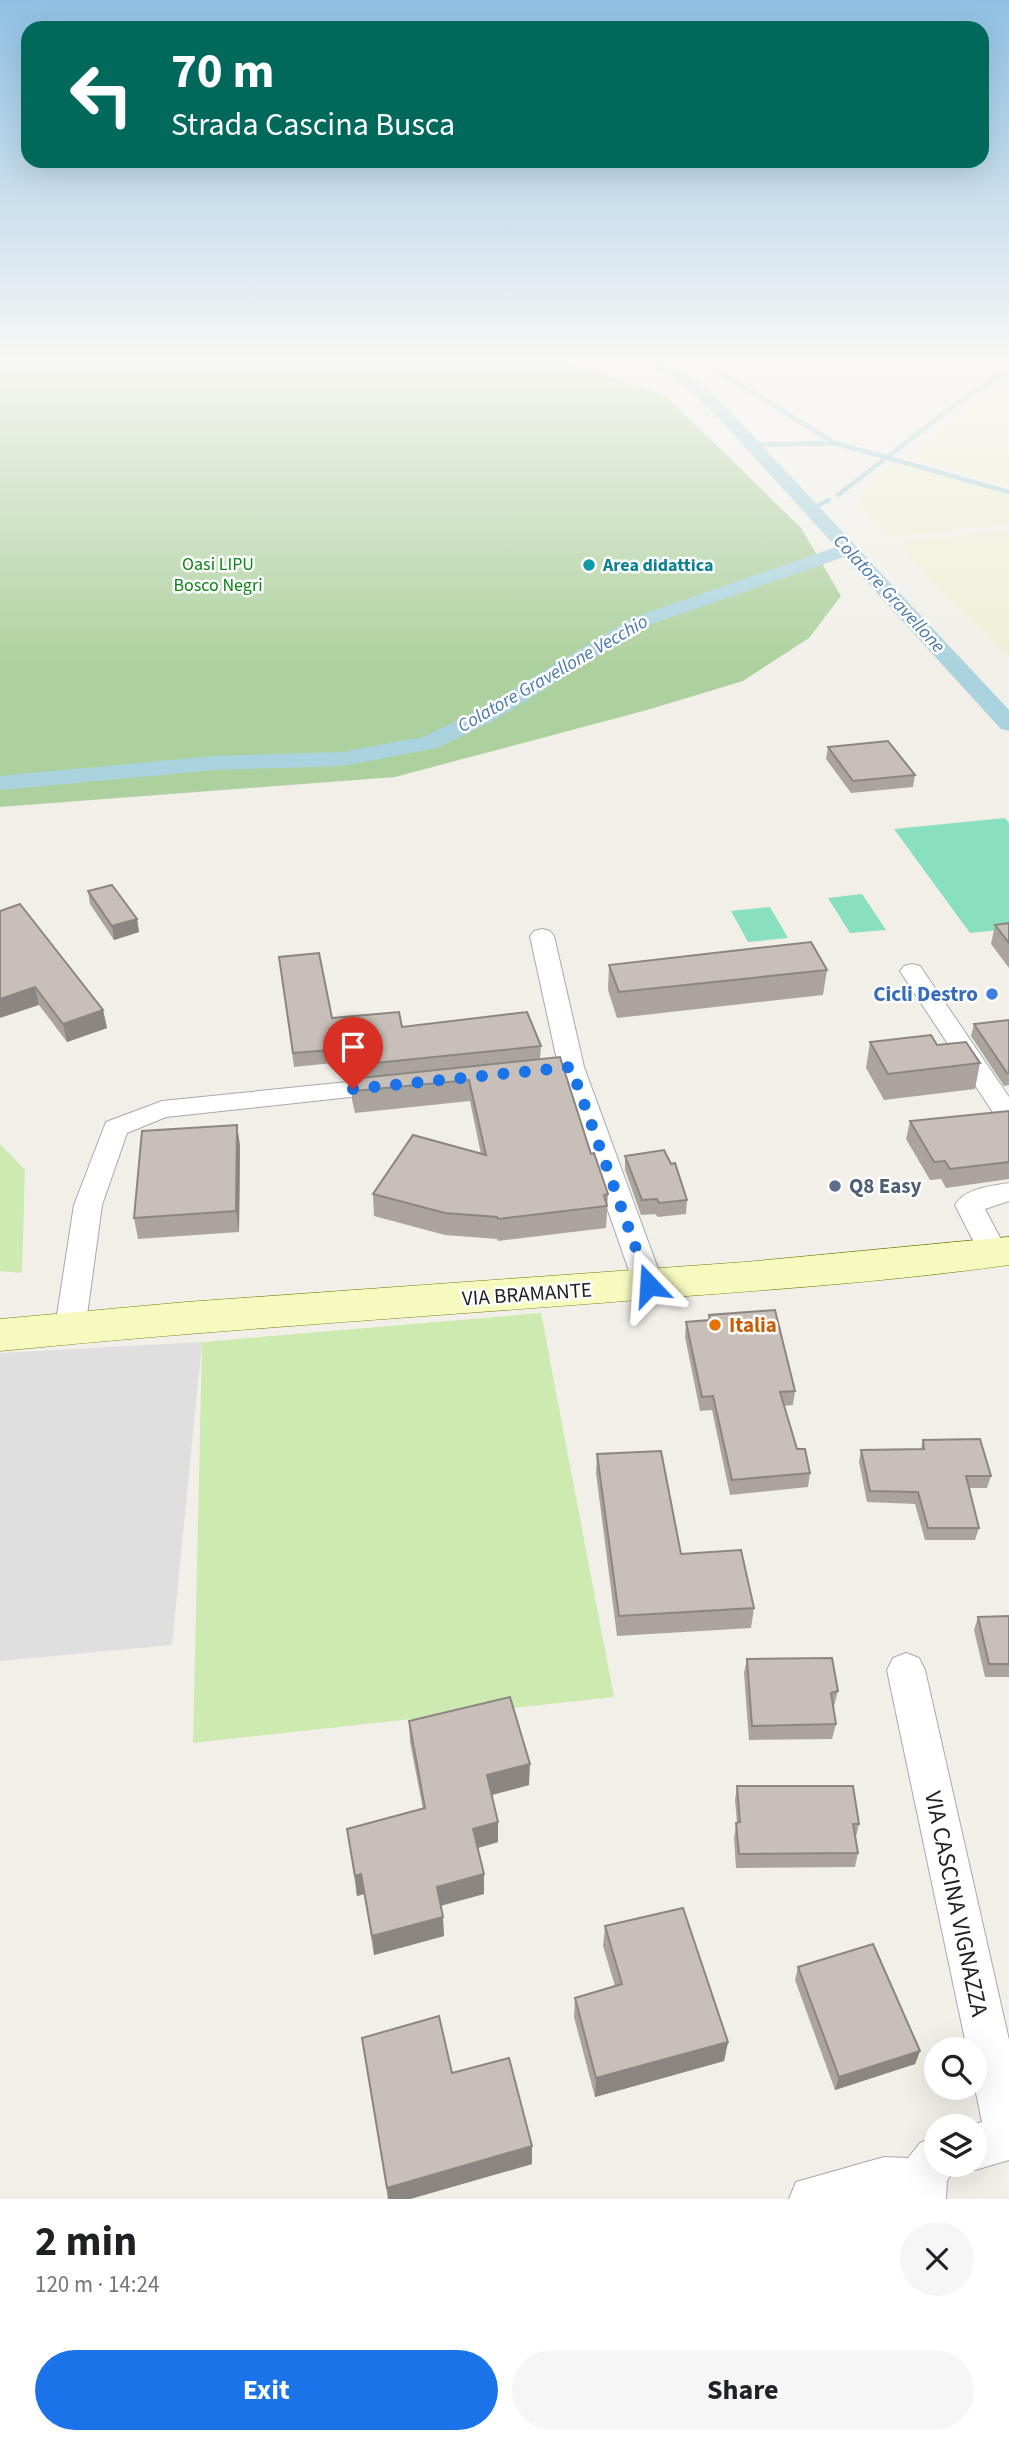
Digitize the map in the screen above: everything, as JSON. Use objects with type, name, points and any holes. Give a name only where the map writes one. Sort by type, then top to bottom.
[{"type":"main road","name":"VIA BRAMANTE","points":[[0,1335],[127,1322],[1004,1257]]},
{"type":"main road","name":"VIA BRAMANTE","points":[[0,1313],[72,1315],[127,1322]]},
{"type":"street","points":[[542,936],[571,1067],[649,1285]]},
{"type":"street","points":[[912,971],[1009,1117]]},
{"type":"street","points":[[503,1074],[571,1067]]},
{"type":"street","points":[[72,1315],[88,1205],[115,1128],[162,1109],[408,1084]]},
{"type":"street","points":[[1004,1257],[969,1205],[986,1196],[1009,1192]]},
{"type":"street","name":"VIA CASCINA VIGNAZZA","points":[[906,1670],[997,2140]]},
{"type":"street","points":[[813,2199],[884,2180],[927,2180]]},
{"type":"shaded area","points":[[202,1342],[172,1645],[0,1661],[0,1353]]},
{"type":"green space","name":"Oasi LIPU Bosco Negri","points":[[0,461],[732,461],[801,528],[841,596],[809,638],[743,681],[647,710],[395,777],[0,807]]},
{"type":"green space","points":[[920,461],[1009,461],[1009,487]]},
{"type":"green space","points":[[888,464],[911,465],[1009,494],[1009,524],[896,536],[886,533],[858,503],[876,475]]},
{"type":"green space","points":[[1009,530],[1009,657],[914,563],[901,543]]},
{"type":"green space","points":[[1005,818],[1009,823],[1009,929],[970,933],[894,829]]},
{"type":"green space","points":[[862,894],[886,930],[850,933],[828,898]]},
{"type":"green space","points":[[770,907],[788,938],[748,942],[731,911]]},
{"type":"green space","points":[[0,1144],[25,1170],[22,1273],[0,1271]]},
{"type":"green space","points":[[541,1313],[614,1697],[193,1743],[202,1342]]},
{"type":"building","points":[[888,741],[915,775],[853,781],[828,747]]},
{"type":"building","points":[[112,885],[137,919],[112,926],[88,891]]},
{"type":"building","points":[[20,904],[103,1010],[63,1024],[35,987],[0,999],[0,911]]},
{"type":"building","points":[[1009,923],[1009,943],[995,925]]},
{"type":"building","points":[[811,942],[827,970],[619,992],[609,965]]},
{"type":"building","points":[[319,953],[332,1018],[399,1012],[402,1027],[527,1012],[541,1046],[346,1066],[342,1049],[293,1053],[279,957]]},
{"type":"building","points":[[1009,1020],[1009,1073],[1007,1073],[974,1024]]},
{"type":"building","points":[[931,1035],[937,1045],[966,1042],[980,1063],[888,1074],[870,1042]]},
{"type":"building","points":[[560,1057],[591,1154],[594,1153],[608,1194],[604,1195],[607,1206],[498,1219],[445,1213],[373,1194],[413,1135],[486,1155],[469,1080],[354,1091],[351,1079]]},
{"type":"building","points":[[1009,1111],[1009,1162],[950,1169],[945,1161],[934,1162],[910,1121]]},
{"type":"building","points":[[237,1125],[236,1211],[134,1218],[142,1131]]},
{"type":"building","points":[[664,1150],[671,1164],[675,1163],[687,1200],[659,1203],[657,1199],[642,1200],[625,1156]]},
{"type":"building","points":[[775,1310],[795,1391],[780,1392],[797,1449],[805,1449],[810,1473],[732,1480],[713,1396],[702,1397],[686,1322],[710,1320],[709,1315]]},
{"type":"building","points":[[980,1439],[991,1476],[966,1476],[979,1528],[928,1528],[918,1492],[870,1491],[861,1450],[924,1449],[923,1440]]},
{"type":"building","points":[[661,1451],[681,1554],[741,1550],[754,1608],[619,1616],[597,1454]]},
{"type":"building","points":[[1009,1616],[1009,1664],[989,1664],[978,1617]]},
{"type":"building","points":[[832,1658],[838,1691],[831,1693],[836,1724],[752,1726],[747,1659]]},
{"type":"building","points":[[510,1697],[530,1764],[487,1775],[498,1822],[473,1829],[484,1874],[437,1887],[443,1917],[372,1936],[361,1874],[355,1876],[347,1829],[425,1808],[409,1721]]},
{"type":"building","points":[[737,1786],[853,1786],[859,1824],[853,1824],[858,1853],[739,1854]]},
{"type":"building","points":[[683,1908],[728,2042],[596,2078],[575,1998],[622,1984],[605,1926]]},
{"type":"building","points":[[873,1944],[920,2051],[839,2077],[798,1967]]},
{"type":"building","points":[[439,2016],[452,2073],[509,2058],[532,2146],[387,2188],[362,2038]]},
{"type":"waterway","name":"Colatore Gravellone","points":[[767,461],[848,549]]},
{"type":"waterway","points":[[838,495],[883,461]]},
{"type":"waterway","points":[[898,461],[1009,492]]},
{"type":"waterway","points":[[810,509],[829,500]]},
{"type":"waterway","name":"Colatore Gravellone Vecchio","points":[[0,783],[215,763],[342,759],[429,743],[487,715],[639,622],[848,549]]},
{"type":"waterway","name":"Colatore Gravellone","points":[[848,549],[1009,724]]},
{"type":"place","name":"Area didattica","points":[[589,565]]},
{"type":"place","name":"Cicli Destro","points":[[992,994]]},
{"type":"place","name":"Q8 Easy","points":[[835,1186]]},
{"type":"place","name":"Italia","points":[[715,1325]]},
{"type":"route","points":[[353,1089],[571,1067],[649,1285]]}]
